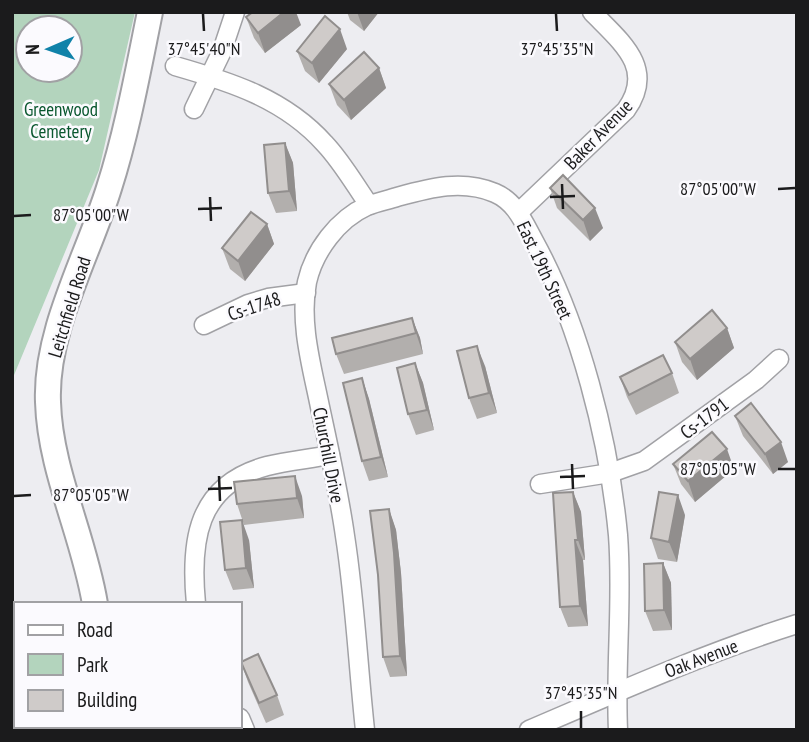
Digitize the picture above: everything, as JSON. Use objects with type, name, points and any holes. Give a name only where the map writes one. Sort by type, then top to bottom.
[{"type":"street","name":"Leitchfield Road","points":[[95,602],[90,574],[51,430],[49,375],[53,349],[69,298],[110,187],[150,12]]},
{"type":"street","points":[[194,109],[222,51],[235,12]]},
{"type":"street","name":"Baker Avenue","points":[[519,212],[626,110],[639,86],[633,58],[592,12]]},
{"type":"street","points":[[175,66],[251,90],[298,118],[326,144],[369,205]]},
{"type":"street","name":"East 19th Street","points":[[369,205],[429,188],[465,185],[494,193],[519,212],[547,264],[593,396],[610,473],[618,535],[621,595],[618,730]]},
{"type":"street","name":"Churchill Drive","points":[[365,730],[346,538],[308,346],[306,293],[311,270],[322,247],[348,218],[369,205]]},
{"type":"street","name":"Cs-1748","points":[[204,325],[248,304],[268,298],[306,293]]},
{"type":"street","name":"Cs-1791","points":[[540,484],[610,473],[645,461],[755,380],[779,359]]},
{"type":"street","points":[[195,602],[195,538],[207,508],[217,496],[241,477],[265,466],[330,455]]},
{"type":"street","name":"Oak Avenue","points":[[529,730],[741,642],[797,624]]},
{"type":"green space","name":"Greenwood Cemetery","points":[[12,12],[135,12],[99,170],[12,380]]},
{"type":"building","points":[[253,12],[284,12],[258,33],[246,17]]},
{"type":"building","points":[[325,16],[340,29],[312,63],[297,51]]},
{"type":"building","points":[[364,52],[379,68],[344,100],[329,84]]},
{"type":"building","points":[[285,143],[289,191],[268,193],[264,145]]},
{"type":"building","points":[[563,175],[595,208],[583,220],[550,188]]},
{"type":"building","points":[[251,212],[267,224],[238,261],[222,248]]},
{"type":"building","points":[[712,310],[727,328],[690,359],[675,342]]},
{"type":"building","points":[[412,318],[416,333],[336,354],[332,338]]},
{"type":"building","points":[[477,346],[489,393],[469,398],[457,351]]},
{"type":"building","points":[[663,355],[672,373],[629,395],[620,377]]},
{"type":"building","points":[[415,363],[427,410],[408,414],[397,368]]},
{"type":"building","points":[[362,378],[381,457],[362,461],[343,383]]},
{"type":"building","points":[[751,403],[781,442],[765,454],[735,416]]},
{"type":"building","points":[[712,432],[727,449],[688,481],[673,464]]},
{"type":"building","points":[[295,476],[297,498],[237,504],[234,482]]},
{"type":"building","points":[[573,492],[580,606],[560,607],[553,493]]},
{"type":"building","points":[[659,492],[678,495],[669,542],[651,538]]},
{"type":"building","points":[[389,509],[400,656],[383,657],[378,575],[370,511]]},
{"type":"building","points":[[242,520],[246,568],[225,570],[220,522]]},
{"type":"building","points":[[663,563],[664,610],[645,611],[644,564]]},
{"type":"building","points":[[258,654],[277,695],[259,703],[242,662]]},
{"type":"building","points":[[189,728],[213,730],[190,730]]}]
